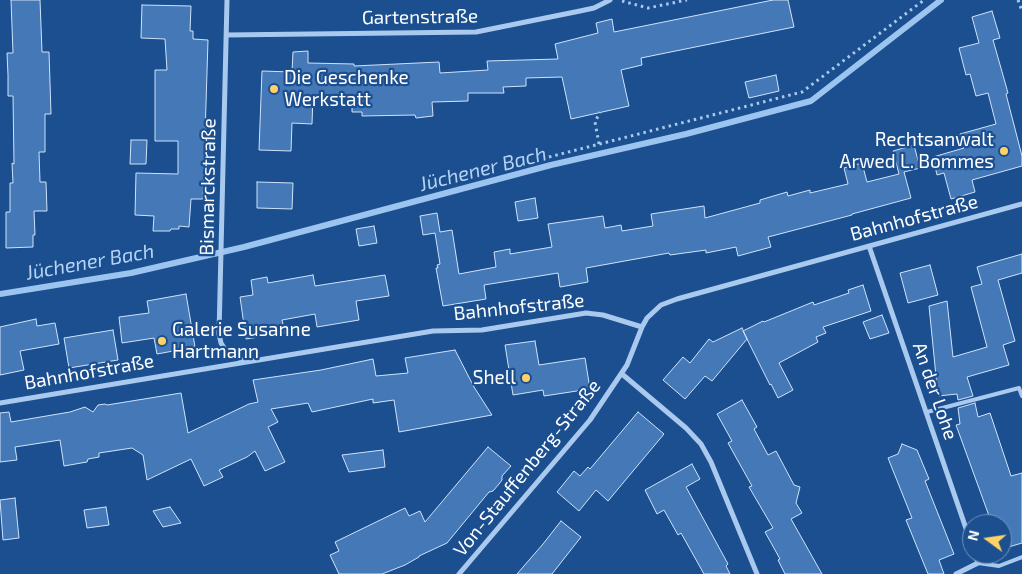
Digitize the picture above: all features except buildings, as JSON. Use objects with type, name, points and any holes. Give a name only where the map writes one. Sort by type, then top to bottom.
[{"type":"street","name":"Bismarckstraße","points":[[227,0],[219,328],[221,343],[228,353],[246,361]]},
{"type":"street","name":"Gartenstraße","points":[[226,35],[476,32],[594,8],[610,0]]},
{"type":"street","name":"Bahnhofstraße","points":[[0,403],[421,332],[482,330],[578,314],[603,315],[642,327],[647,318],[656,309],[671,301],[1022,204]]},
{"type":"street","name":"An der Lohe","points":[[869,246],[962,516]]},
{"type":"street","name":"Von-Stauffenberg-Straße","points":[[459,574],[585,426],[622,374],[642,327]]},
{"type":"street","points":[[622,374],[686,428],[701,444],[711,462],[757,574]]},
{"type":"street","points":[[956,574],[976,564]]},
{"type":"lane","points":[[927,412],[1019,388],[1022,396]]},
{"type":"lane","points":[[985,564],[999,566],[1004,564]]},
{"type":"path","points":[[619,0],[648,8],[687,0]]},
{"type":"path","points":[[549,157],[802,92],[924,0]]},
{"type":"path","points":[[1018,0],[1022,10]]},
{"type":"path","points":[[599,144],[595,122],[600,112]]},
{"type":"waterway","name":"Jüchener Bach","points":[[0,294],[131,273],[244,247],[551,165],[686,134],[811,101],[941,0]]},
{"type":"place","name":"Die Geschenke Werkstatt","points":[[274,89]]},
{"type":"place","name":"Rechtsanwalt Arwed L. Bommes","points":[[1004,151]]},
{"type":"place","name":"Galerie Susanne Hartmann","points":[[162,341]]},
{"type":"place","name":"Shell","points":[[526,378]]}]
